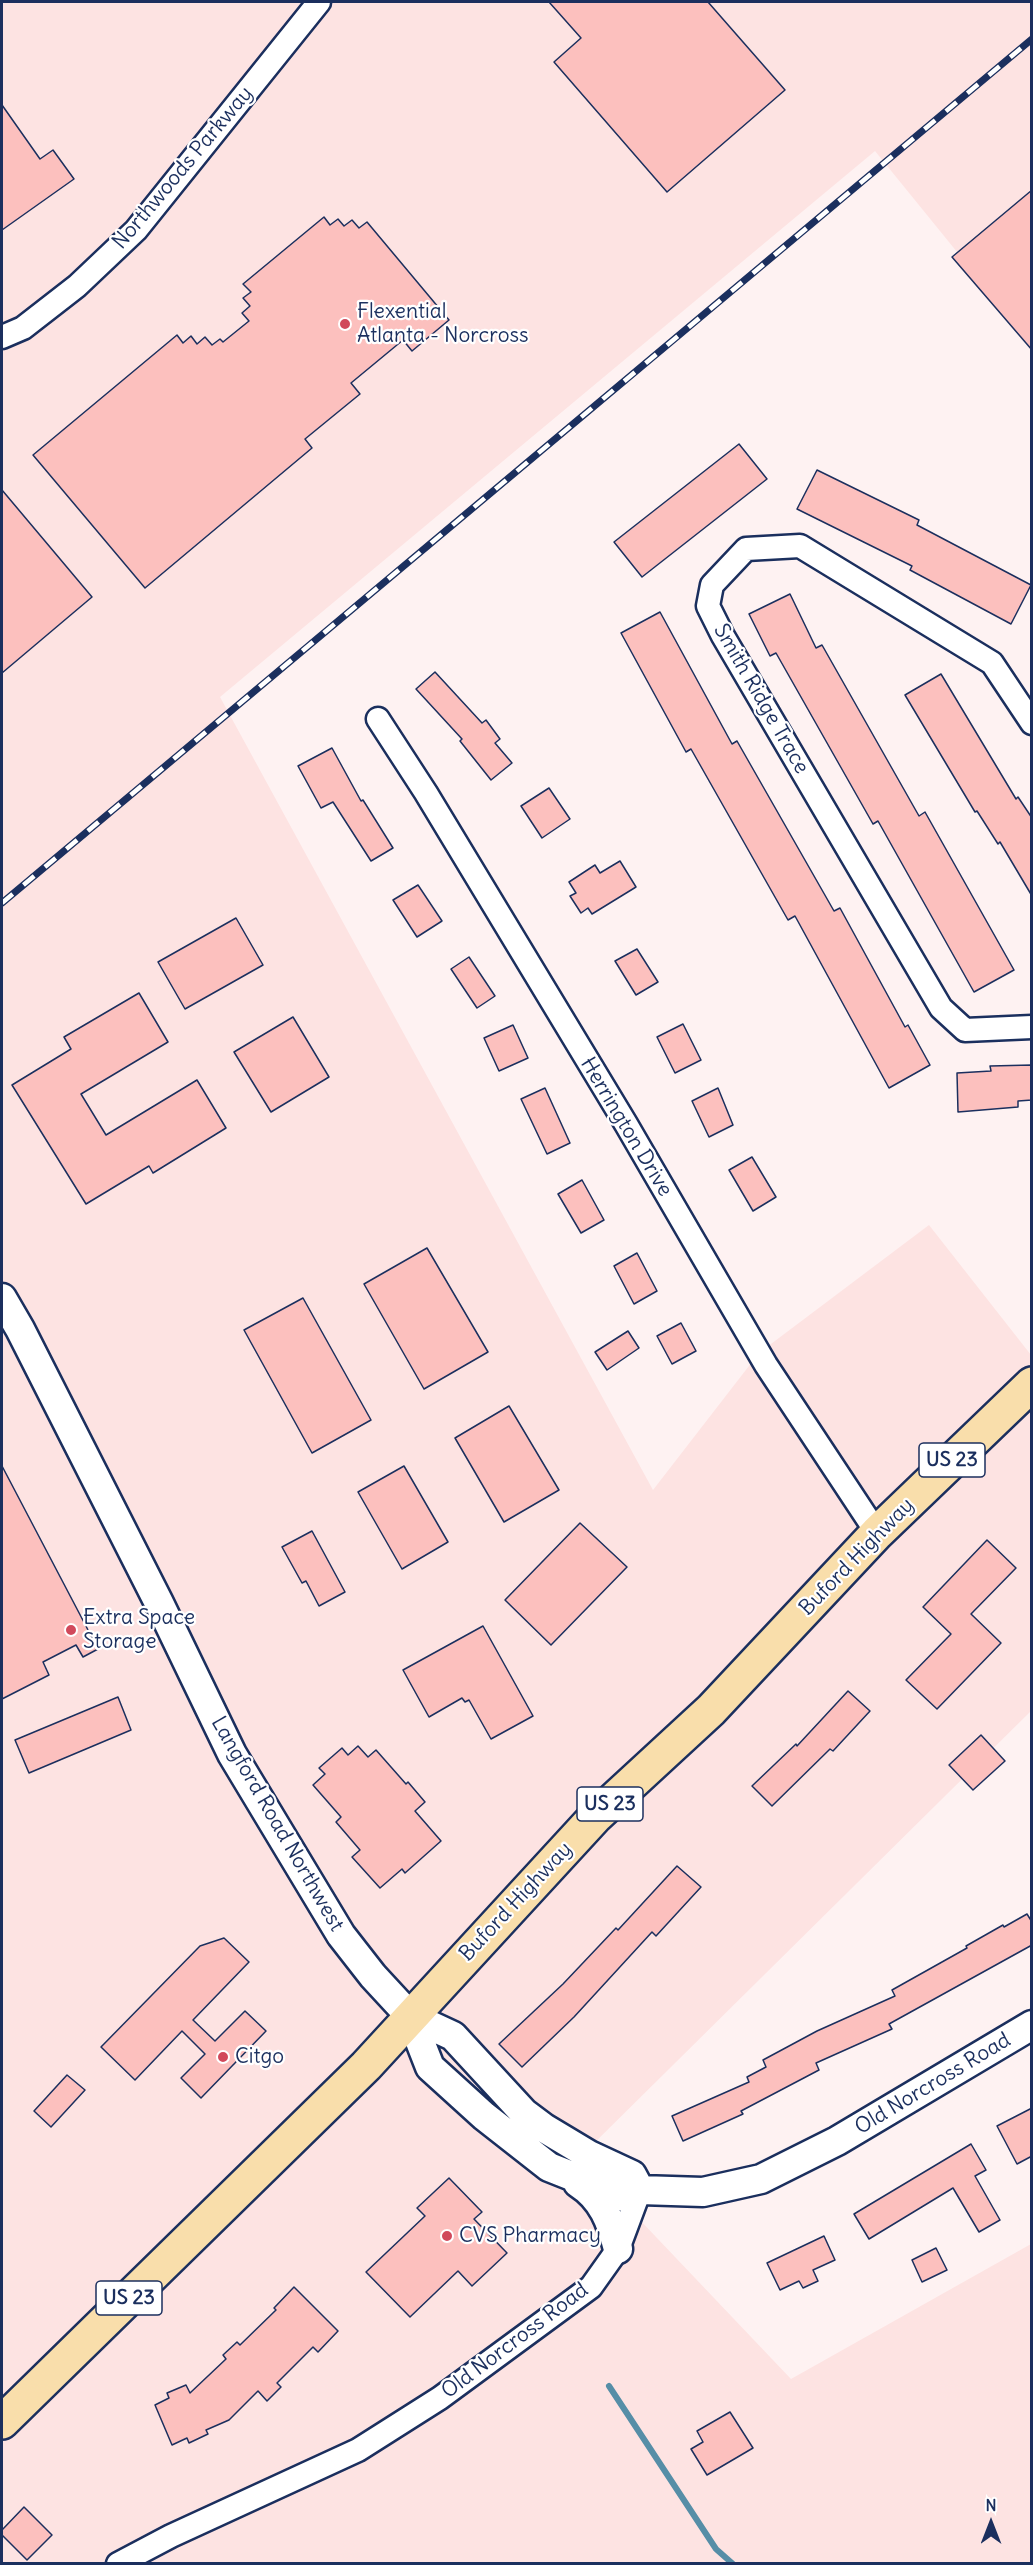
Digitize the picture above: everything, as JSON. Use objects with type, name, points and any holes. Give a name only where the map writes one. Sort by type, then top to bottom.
[{"type":"main road","name":"Buford Highway","points":[[2,2422],[359,2073],[584,1830],[711,1710],[877,1533],[1030,1388]]},
{"type":"street","name":"Northwoods Parkway","points":[[2,337],[23,328],[77,286],[136,230],[319,2]]},
{"type":"street","name":"Smith Ridge Trace","points":[[1032,723],[992,663],[800,546],[746,549],[712,585],[708,606],[723,636],[941,1008],[965,1030],[1032,1027]]},
{"type":"street","name":"Herrington Drive","points":[[378,719],[431,801],[626,1124],[766,1365],[877,1533]]},
{"type":"street","name":"Langford Road Northwest","points":[[2,1298],[21,1329],[246,1779],[341,1935],[373,1976],[410,2016],[430,2067],[484,2116],[549,2167],[566,2176],[627,2198],[640,2190],[632,2175],[589,2155],[544,2128],[524,2112],[453,2036],[410,2016]]},
{"type":"street","name":"Old Norcross Road","points":[[118,2564],[171,2536],[358,2450],[440,2398],[591,2287],[618,2249],[640,2190],[703,2192],[761,2179],[837,2141],[1032,2025]]},
{"type":"street","points":[[566,2176],[591,2192],[610,2217],[618,2249]]},
{"type":"shaded area","points":[[2,2],[1031,2],[1031,343],[875,151],[220,697],[653,1490],[759,1353],[929,1225],[1031,1355],[1031,1711],[580,2157],[791,2379],[1031,2244],[1031,2563],[2,2564]]},
{"type":"building","points":[[549,2],[708,2],[785,90],[667,192],[554,62],[581,38]]},
{"type":"building","points":[[2,105],[40,159],[53,150],[74,179],[2,230]]},
{"type":"building","points":[[1032,190],[1032,350],[952,257]]},
{"type":"building","points":[[324,217],[330,225],[338,219],[344,226],[352,220],[359,228],[367,222],[449,320],[412,351],[403,340],[351,383],[360,394],[305,439],[312,448],[145,588],[33,455],[177,335],[183,343],[191,336],[197,344],[205,337],[212,345],[220,339],[223,342],[249,321],[242,313],[250,306],[243,298],[251,292],[243,284]]},
{"type":"building","points":[[739,444],[767,479],[642,577],[614,542]]},
{"type":"building","points":[[817,470],[919,520],[917,525],[1031,585],[1011,624],[910,570],[912,566],[797,509]]},
{"type":"building","points":[[2,490],[92,597],[2,673]]},
{"type":"building","points":[[790,594],[816,648],[822,645],[919,816],[925,812],[1014,970],[974,992],[878,821],[873,824],[776,653],[770,656],[749,614]]},
{"type":"building","points":[[660,612],[732,744],[737,741],[834,911],[840,908],[905,1027],[908,1025],[930,1065],[889,1088],[795,916],[788,920],[691,749],[686,752],[621,633]]},
{"type":"building","points":[[435,672],[482,723],[486,720],[500,739],[495,743],[512,763],[491,780],[460,741],[462,739],[416,689]]},
{"type":"building","points":[[941,674],[1016,799],[1018,797],[1032,818],[1032,896],[1000,842],[998,844],[977,811],[975,812],[905,695]]},
{"type":"building","points":[[332,748],[361,801],[363,800],[393,848],[371,861],[333,802],[321,808],[298,766]]},
{"type":"building","points":[[549,788],[570,819],[542,838],[521,806]]},
{"type":"building","points":[[620,861],[636,887],[592,914],[588,908],[581,913],[570,896],[576,893],[569,882],[595,865],[600,873]]},
{"type":"building","points":[[418,885],[442,921],[417,937],[393,900]]},
{"type":"building","points":[[236,918],[263,965],[185,1009],[158,962]]},
{"type":"building","points":[[637,949],[658,982],[636,995],[615,961]]},
{"type":"building","points":[[469,957],[495,996],[477,1008],[451,969]]},
{"type":"building","points":[[139,993],[168,1042],[81,1094],[106,1135],[197,1080],[226,1128],[153,1173],[149,1166],[86,1204],[12,1085],[71,1049],[64,1037]]},
{"type":"building","points":[[293,1017],[329,1077],[271,1112],[234,1052]]},
{"type":"building","points":[[683,1024],[701,1060],[675,1073],[657,1037]]},
{"type":"building","points":[[513,1025],[528,1058],[499,1071],[484,1038]]},
{"type":"building","points":[[1032,1065],[1032,1100],[1018,1101],[1018,1107],[958,1112],[957,1073],[991,1071],[990,1066]]},
{"type":"building","points":[[545,1088],[570,1143],[547,1154],[521,1099]]},
{"type":"building","points":[[718,1088],[733,1125],[709,1137],[692,1101]]},
{"type":"building","points":[[752,1157],[776,1197],[753,1211],[729,1170]]},
{"type":"building","points":[[582,1180],[604,1220],[581,1233],[558,1194]]},
{"type":"building","points":[[427,1248],[488,1352],[424,1389],[364,1284]]},
{"type":"building","points":[[637,1253],[657,1291],[634,1304],[614,1266]]},
{"type":"building","points":[[303,1298],[371,1420],[312,1453],[244,1330]]},
{"type":"building","points":[[681,1323],[696,1351],[672,1364],[657,1336]]},
{"type":"building","points":[[628,1331],[639,1348],[607,1370],[595,1352]]},
{"type":"building","points":[[509,1406],[559,1490],[504,1522],[455,1438]]},
{"type":"building","points":[[2,1466],[98,1649],[83,1657],[76,1645],[43,1662],[49,1675],[2,1699]]},
{"type":"building","points":[[404,1466],[448,1542],[402,1569],[358,1492]]},
{"type":"building","points":[[580,1523],[627,1567],[551,1645],[505,1600]]},
{"type":"building","points":[[312,1531],[345,1592],[319,1606],[306,1581],[302,1583],[282,1547]]},
{"type":"building","points":[[987,1540],[1016,1568],[971,1614],[1001,1643],[937,1709],[906,1680],[951,1634],[923,1607]]},
{"type":"building","points":[[483,1626],[533,1716],[491,1739],[469,1700],[465,1702],[462,1698],[429,1717],[403,1670]]},
{"type":"building","points":[[848,1691],[870,1711],[833,1751],[830,1749],[772,1806],[752,1786],[796,1744],[797,1746]]},
{"type":"building","points":[[118,1697],[131,1730],[29,1773],[15,1740]]},
{"type":"building","points":[[981,1735],[1005,1761],[973,1790],[949,1765]]},
{"type":"building","points":[[358,1746],[368,1757],[376,1750],[406,1784],[408,1782],[425,1802],[415,1811],[441,1841],[405,1873],[402,1869],[380,1888],[352,1857],[360,1850],[336,1822],[341,1817],[313,1785],[325,1774],[319,1768],[342,1748],[348,1755]]},
{"type":"building","points":[[677,1866],[701,1887],[656,1936],[652,1932],[574,2017],[522,2067],[499,2044],[563,1984],[616,1928],[618,1930]]},
{"type":"building","points":[[1027,1914],[1032,1922],[1032,1945],[889,2024],[892,2029],[816,2063],[819,2070],[741,2111],[743,2114],[683,2141],[672,2116],[749,2082],[747,2077],[766,2067],[763,2060],[817,2031],[895,1996],[892,1990],[1003,1925],[1004,1927]]},
{"type":"building","points":[[224,1938],[249,1962],[193,2020],[215,2041],[245,2011],[266,2031],[201,2098],[181,2078],[205,2054],[182,2031],[135,2080],[101,2047],[200,1946]]},
{"type":"building","points":[[67,2075],[85,2090],[51,2127],[34,2111]]},
{"type":"building","points":[[1032,2108],[1032,2156],[1017,2164],[997,2126]]},
{"type":"building","points":[[971,2144],[986,2170],[975,2176],[1000,2220],[979,2232],[953,2188],[869,2239],[854,2214]]},
{"type":"building","name":"CVS Pharmacy","points":[[449,2178],[482,2212],[474,2219],[507,2253],[472,2286],[458,2271],[410,2317],[366,2272],[425,2216],[417,2208]]},
{"type":"building","points":[[824,2236],[835,2260],[813,2270],[818,2281],[803,2288],[799,2281],[780,2290],[767,2263]]},
{"type":"building","points":[[936,2248],[947,2270],[922,2282],[912,2260]]},
{"type":"building","points":[[294,2287],[338,2331],[318,2352],[313,2347],[277,2383],[281,2387],[267,2401],[258,2391],[229,2420],[206,2430],[208,2434],[189,2443],[187,2438],[172,2445],[155,2405],[169,2398],[167,2393],[186,2385],[190,2393],[226,2359],[223,2355],[237,2342],[240,2345],[276,2310],[274,2308]]},
{"type":"building","points":[[730,2412],[753,2448],[707,2475],[691,2449],[703,2442],[697,2431]]},
{"type":"building","points":[[24,2507],[52,2535],[27,2560],[2,2535],[2,2530]]},
{"type":"waterway","points":[[609,2386],[716,2549],[733,2564]]},
{"type":"railway","points":[[2,903],[1032,39]]},
{"type":"place","name":"Flexential Atlanta - Norcross","points":[[345,324]]},
{"type":"place","name":"Extra Space Storage","points":[[71,1630]]},
{"type":"place","name":"Citgo","points":[[223,2057]]},
{"type":"place","name":"CVS Pharmacy","points":[[447,2236]]}]
